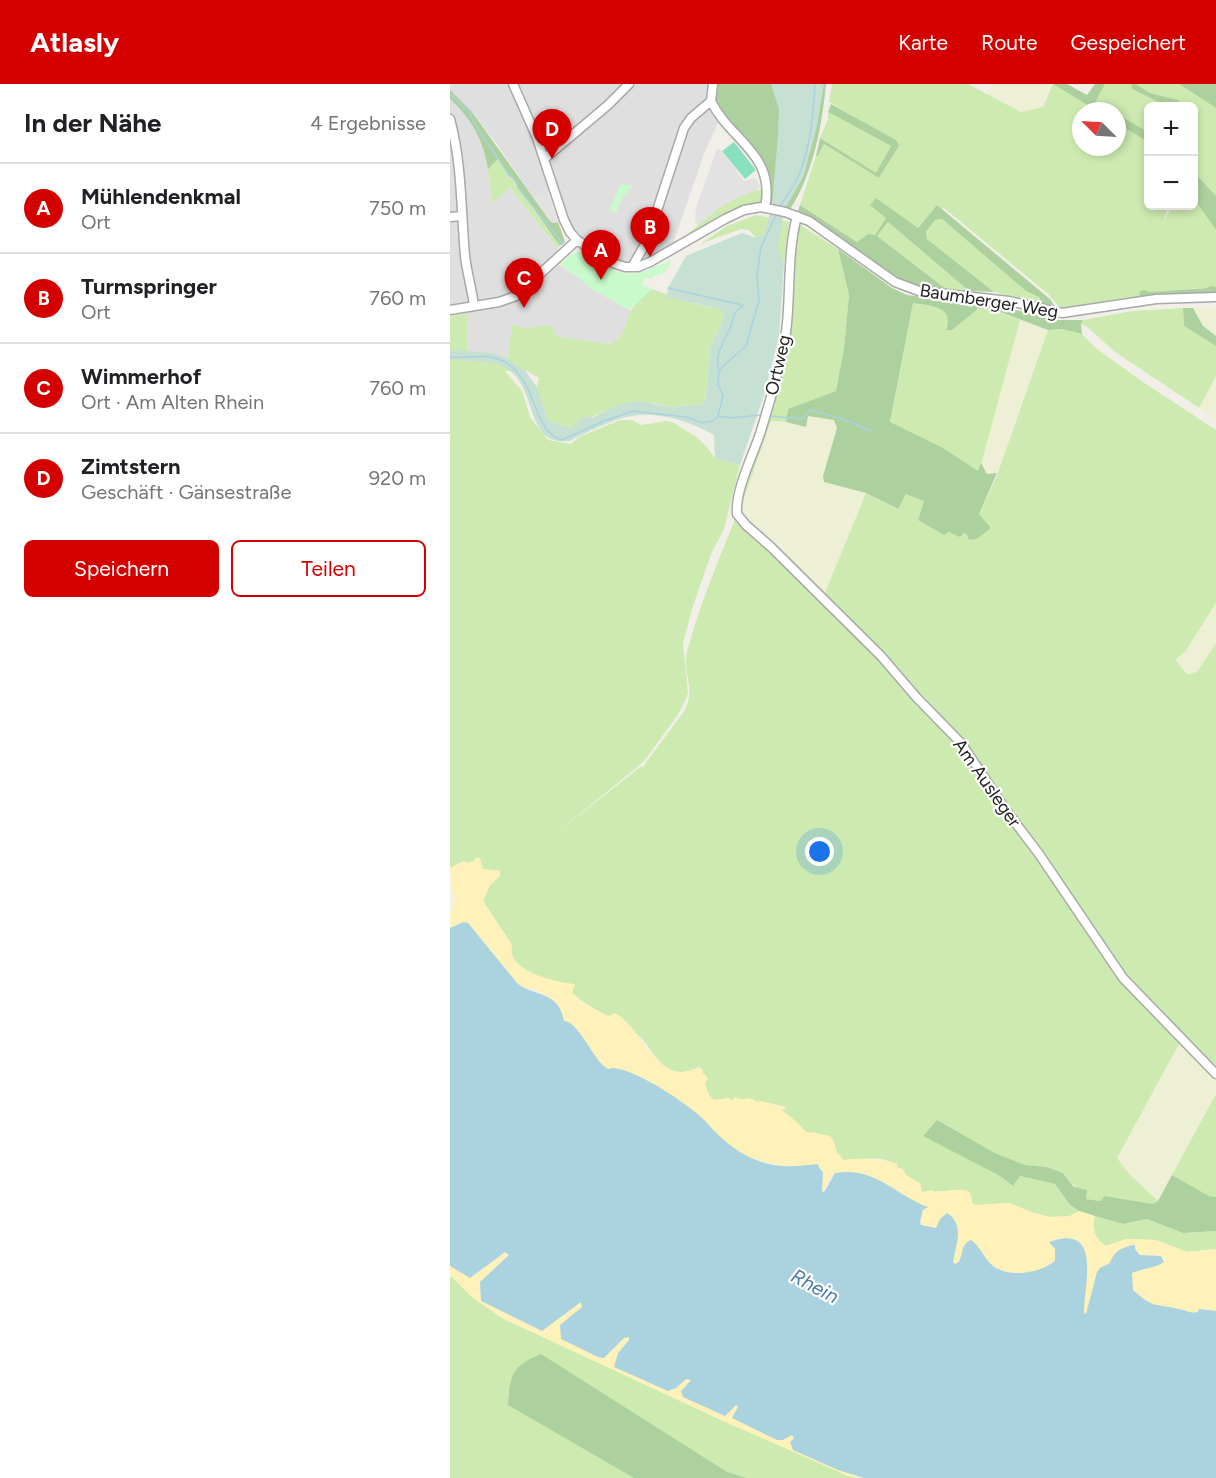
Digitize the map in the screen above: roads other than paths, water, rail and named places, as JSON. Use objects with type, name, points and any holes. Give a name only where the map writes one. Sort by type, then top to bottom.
[{"type":"street","points":[[513,84],[533,127],[566,225],[577,240],[614,264],[632,267],[650,262],[735,214],[752,208],[767,208],[768,189],[757,158],[720,118],[711,102],[713,84]]},
{"type":"street","points":[[544,159],[608,105],[629,84]]},
{"type":"street","points":[[632,267],[647,241],[684,128],[711,102]]},
{"type":"street","points":[[450,119],[455,142],[465,259],[474,306]]},
{"type":"street","name":"Baumberger Weg","points":[[767,208],[813,223],[895,282],[919,291],[1002,300],[1062,313],[1138,301],[1216,297]]},
{"type":"street","points":[[450,217],[462,216]]},
{"type":"street","name":"Ortweg","points":[[737,511],[739,495],[783,353],[787,323],[788,275],[797,216]]},
{"type":"street","points":[[450,310],[499,302],[516,296],[577,240]]},
{"type":"street","name":"Am Ausleger","points":[[737,511],[740,519],[868,643],[916,698],[961,742],[1008,813],[1045,862],[1117,971],[1137,995],[1216,1074]]},
{"type":"water","name":"Rhein","points":[[463,922],[468,923],[517,983],[557,1004],[564,1021],[580,1033],[605,1067],[631,1073],[663,1089],[696,1113],[723,1140],[750,1158],[782,1166],[818,1164],[823,1172],[822,1192],[825,1191],[835,1173],[862,1174],[928,1207],[923,1210],[921,1225],[936,1228],[940,1219],[947,1213],[953,1218],[958,1229],[953,1262],[955,1264],[959,1262],[965,1244],[971,1240],[992,1265],[1006,1272],[1024,1273],[1041,1269],[1055,1261],[1055,1249],[1049,1242],[1066,1238],[1077,1241],[1084,1248],[1087,1260],[1084,1313],[1086,1314],[1097,1272],[1110,1263],[1119,1250],[1135,1245],[1140,1255],[1161,1256],[1164,1262],[1161,1264],[1132,1273],[1133,1290],[1154,1304],[1193,1313],[1198,1312],[1199,1309],[1216,1311],[1216,1478],[864,1478],[838,1470],[793,1450],[790,1442],[794,1438],[792,1435],[783,1440],[777,1440],[732,1418],[738,1407],[736,1405],[725,1416],[683,1397],[681,1391],[691,1380],[686,1379],[676,1388],[668,1391],[614,1367],[618,1353],[629,1337],[624,1338],[604,1358],[561,1339],[560,1325],[582,1307],[581,1302],[542,1331],[481,1301],[480,1282],[509,1255],[505,1252],[470,1278],[450,1266],[450,928]]},
{"type":"waterway","points":[[779,208],[794,185],[804,162],[812,123],[815,84]]},
{"type":"waterway","points":[[450,94],[469,111],[474,123],[509,175],[516,181],[518,188],[563,244]]},
{"type":"waterway","points":[[450,357],[495,358],[513,368],[522,378],[545,426],[552,435],[562,440],[633,411],[686,417],[702,423],[713,421],[718,416],[723,396],[718,384],[719,372],[746,346],[759,300],[757,277],[761,247],[777,213]]},
{"type":"waterway","points":[[668,288],[743,306],[733,317],[720,348],[719,372]]},
{"type":"waterway","points":[[770,416],[802,419],[811,410],[843,419],[871,431]]},
{"type":"waterway","points":[[718,416],[734,418],[761,415]]},
{"type":"place","name":"Zimtstern","points":[[552,159]]},
{"type":"place","name":"Turmspringer","points":[[650,257]]},
{"type":"place","name":"Mühlendenkmal","points":[[601,280]]},
{"type":"place","name":"Wimmerhof","points":[[524,308]]}]
